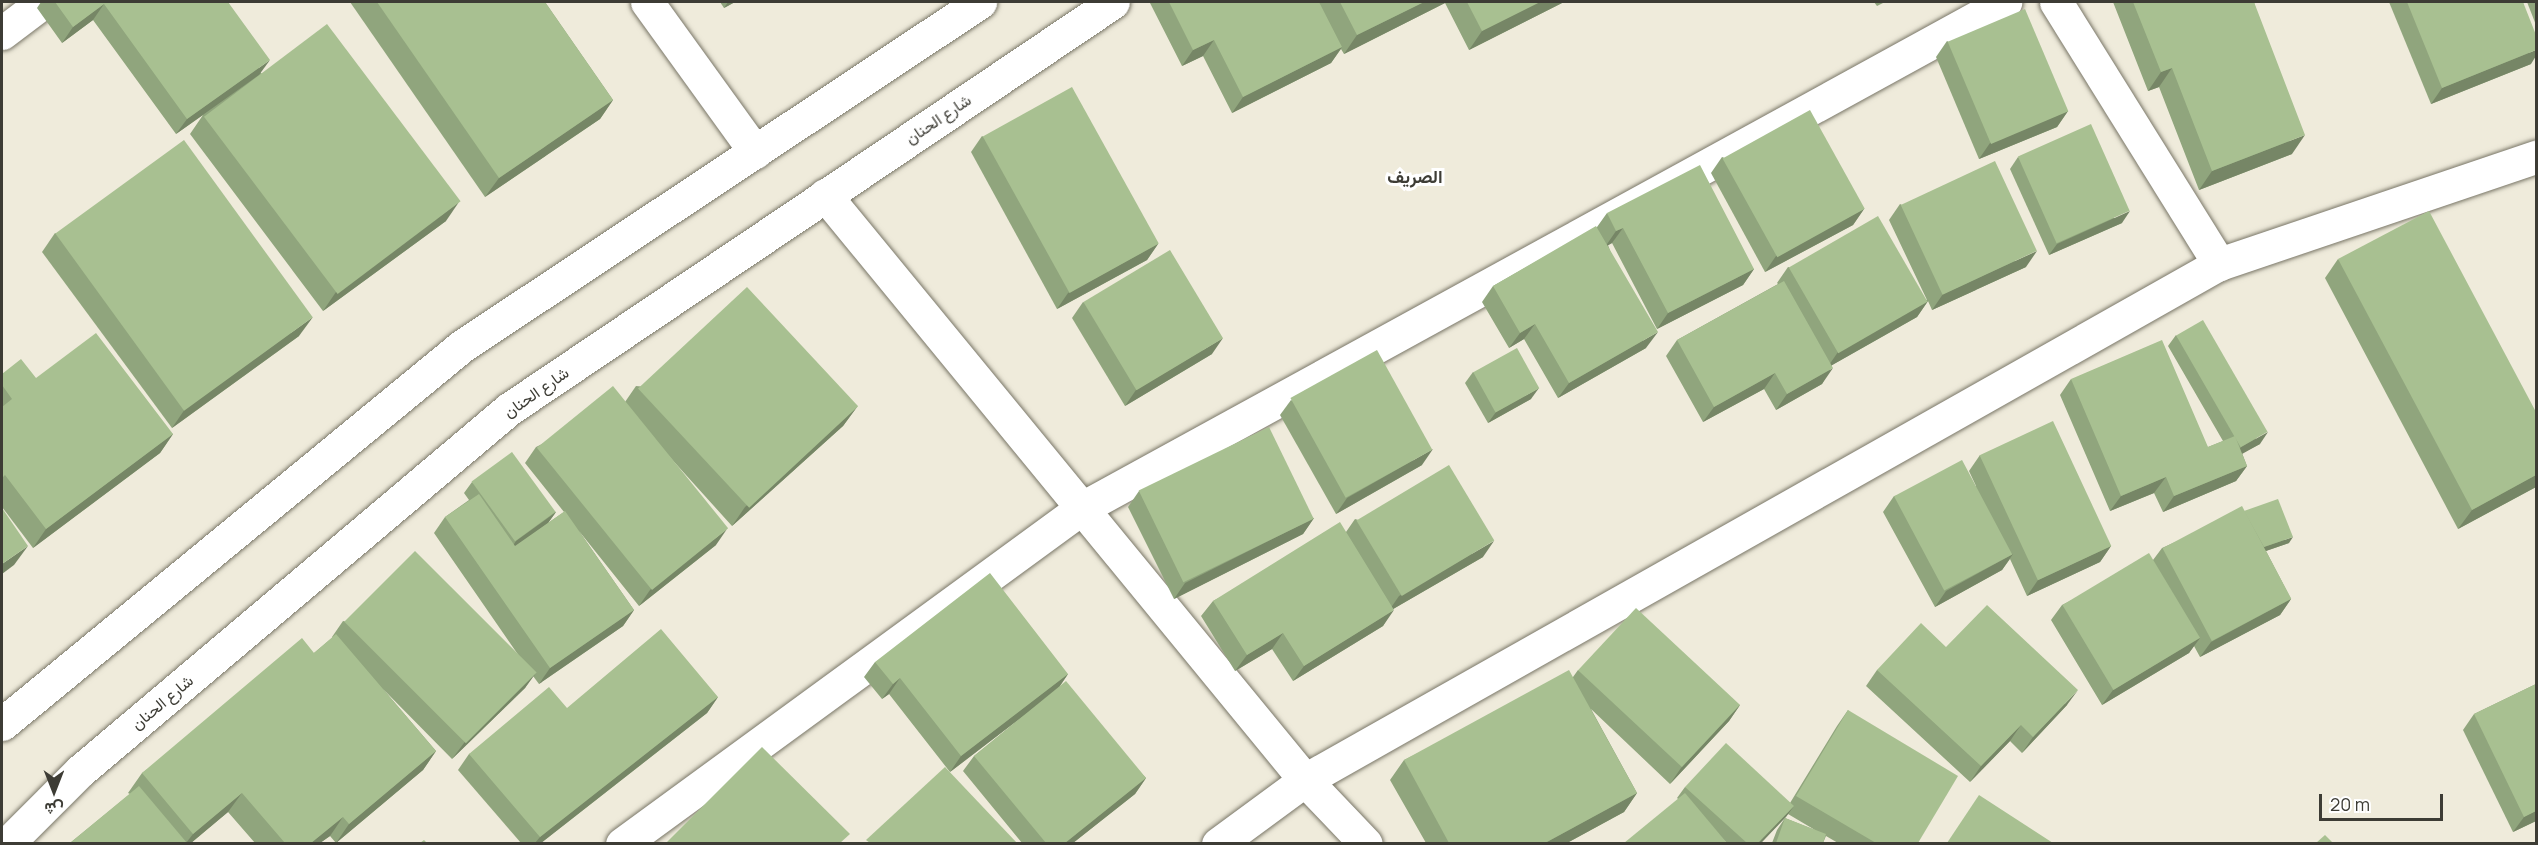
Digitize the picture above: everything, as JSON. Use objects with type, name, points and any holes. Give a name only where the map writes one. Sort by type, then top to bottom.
[{"type":"street","points":[[2,33],[43,2]]},
{"type":"street","points":[[647,2],[755,152]]},
{"type":"street","points":[[2,724],[462,346],[980,2]]},
{"type":"street","name":"شارع الحنان","points":[[7,843],[80,771],[509,409],[1113,2]]},
{"type":"street","points":[[622,843],[1082,508],[2005,2]]},
{"type":"street","points":[[2056,2],[2219,264]]},
{"type":"street","points":[[1218,843],[1305,780],[2219,264],[2536,157]]},
{"type":"street","points":[[825,195],[1305,780],[1365,843]]},
{"type":"building","points":[[55,2],[228,2],[270,60],[187,119],[104,4],[73,27]]},
{"type":"building","points":[[377,2],[545,2],[613,100],[499,178]]},
{"type":"building","points":[[1169,2],[1319,2],[1342,47],[1243,97],[1214,40],[1193,50]]},
{"type":"building","points":[[1340,2],[1424,2],[1357,35]]},
{"type":"building","points":[[1467,2],[1540,2],[1482,31]]},
{"type":"building","points":[[2133,2],[2254,2],[2305,135],[2212,171],[2172,68],[2161,72]]},
{"type":"building","points":[[2407,2],[2523,2],[2536,35],[2536,50],[2442,88]]},
{"type":"building","points":[[2025,9],[2068,111],[1991,144],[1948,42]]},
{"type":"building","points":[[327,24],[461,201],[338,294],[204,117]]},
{"type":"building","points":[[1072,87],[1159,244],[1070,293],[983,136]]},
{"type":"building","points":[[1810,110],[1865,209],[1777,257],[1723,158]]},
{"type":"building","points":[[2091,124],[2130,211],[2057,243],[2018,157]]},
{"type":"building","points":[[184,140],[313,317],[184,411],[55,233]]},
{"type":"building","points":[[1995,161],[2037,251],[1943,295],[1901,205]]},
{"type":"building","points":[[1700,165],[1754,269],[1668,313],[1623,228],[1616,231],[1607,213]]},
{"type":"building","points":[[2429,211],[2536,412],[2536,475],[2472,510],[2338,259]]},
{"type":"building","points":[[1878,216],[1928,302],[1838,353],[1789,268]]},
{"type":"building","points":[[1596,226],[1658,332],[1569,383],[1535,324],[1520,333],[1493,286]]},
{"type":"building","points":[[1170,250],[1223,338],[1136,390],[1083,302]]},
{"type":"building","points":[[1784,281],[1833,368],[1787,394],[1775,373],[1714,407],[1677,340]]},
{"type":"building","points":[[747,287],[858,406],[749,508],[638,389]]},
{"type":"building","points":[[2203,320],[2268,432],[2241,447],[2176,336]]},
{"type":"building","points":[[96,333],[173,434],[46,529],[5,475],[2,478],[2,407],[12,399],[2,385],[2,374],[21,359],[36,378]]},
{"type":"building","points":[[2162,340],[2208,447],[2235,436],[2247,466],[2174,496],[2166,477],[2121,496],[2071,379]]},
{"type":"building","points":[[1517,348],[1539,388],[1496,412],[1473,372]]},
{"type":"building","points":[[1377,350],[1432,450],[1346,498],[1290,398]]},
{"type":"building","points":[[613,386],[728,528],[652,590],[537,448]]},
{"type":"building","points":[[2053,421],[2111,546],[2038,580],[1980,455]]},
{"type":"building","points":[[1269,427],[1314,519],[1183,582],[1139,491]]},
{"type":"building","points":[[512,452],[555,512],[515,541],[472,481]]},
{"type":"building","points":[[1962,460],[2012,554],[1944,591],[1894,496]]},
{"type":"building","points":[[1449,465],[1494,540],[1402,596],[1356,521]]},
{"type":"building","points":[[479,494],[515,546],[565,511],[634,610],[550,668],[445,517]]},
{"type":"building","points":[[2278,499],[2293,537],[2264,547],[2244,511]]},
{"type":"building","points":[[2242,506],[2291,599],[2212,641],[2163,548]]},
{"type":"building","points":[[2,508],[28,546],[2,564]]},
{"type":"building","points":[[1340,522],[1394,610],[1304,666],[1283,633],[1247,655],[1213,601]]},
{"type":"building","points":[[415,551],[537,673],[466,743],[344,622]]},
{"type":"building","points":[[2149,553],[2200,638],[2113,690],[2062,605]]},
{"type":"building","points":[[990,573],[1068,674],[961,756],[900,678],[893,684],[875,662]]},
{"type":"building","points":[[1987,605],[2078,690],[2033,737],[2021,725],[1981,766],[1877,670],[1921,623],[1946,647]]},
{"type":"building","points":[[1636,608],[1740,705],[1682,767],[1578,670]]},
{"type":"building","points":[[661,629],[718,697],[540,837],[469,754],[549,687],[567,708]]},
{"type":"building","points":[[336,634],[436,751],[349,824],[343,817],[311,843],[285,843],[242,793],[193,834],[142,773],[302,638],[314,653]]},
{"type":"building","points":[[1569,670],[1637,793],[1545,843],[1449,843],[1404,760]]},
{"type":"building","points":[[1066,681],[1146,778],[1065,843],[1046,843],[974,756]]},
{"type":"building","points":[[2536,684],[2536,811],[2524,817],[2474,714]]},
{"type":"building","points":[[1848,710],[1958,776],[1918,843],[1876,843],[1796,796]]},
{"type":"building","points":[[1726,743],[1794,806],[1758,843],[1747,843],[1685,787]]},
{"type":"building","points":[[762,747],[850,834],[840,843],[666,843]]},
{"type":"building","points":[[945,767],[1017,843],[870,843],[866,840]]},
{"type":"building","points":[[139,786],[187,843],[70,843]]},
{"type":"building","points":[[1685,793],[1727,843],[1624,843]]},
{"type":"building","points":[[1979,795],[2053,843],[1947,843]]},
{"type":"building","points":[[1785,818],[1826,834],[1823,843],[1776,843]]},
{"type":"building","points":[[2325,835],[2333,843],[2316,843]]},
{"type":"district","name":"الصريف","points":[[1415,176]]}]
